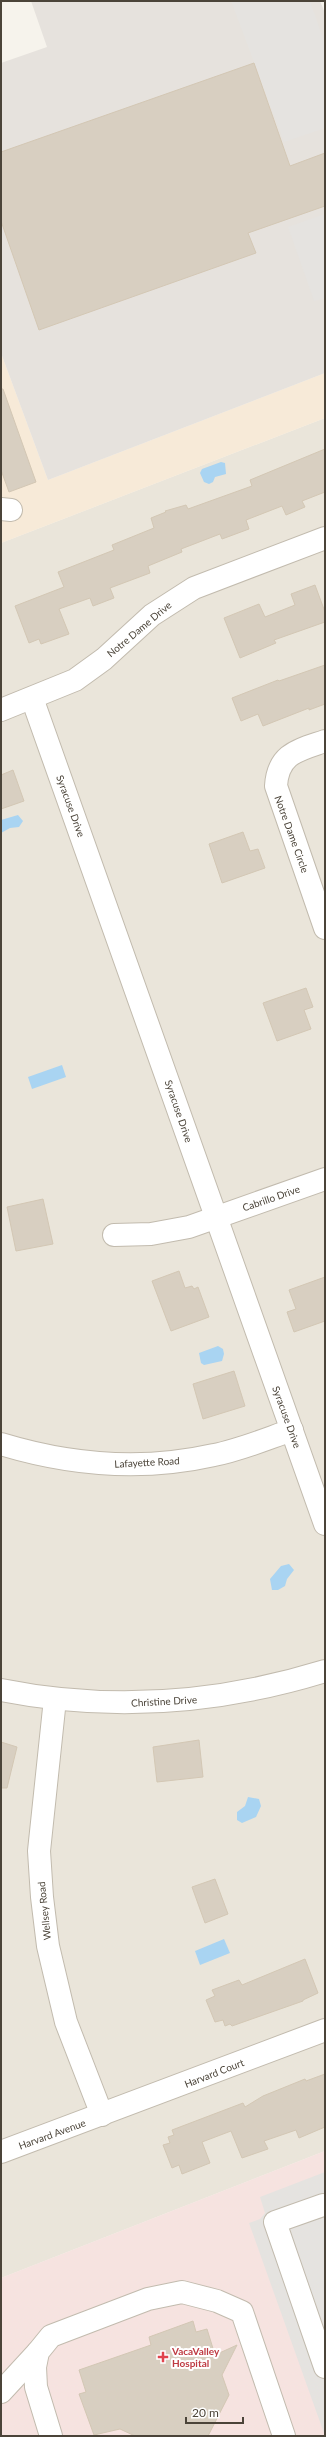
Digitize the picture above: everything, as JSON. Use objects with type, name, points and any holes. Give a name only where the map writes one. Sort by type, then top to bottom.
[{"type":"street","name":"Notre Dame Drive","points":[[1,710],[75,680],[104,659],[152,615],[194,588],[325,538]]},
{"type":"street","name":"Syracuse Drive","points":[[32,698],[325,1524]]},
{"type":"street","name":"Notre Dame Circle","points":[[325,741],[299,749],[290,755],[280,766],[276,786],[325,928]]},
{"type":"street","name":"Cabrillo Drive","points":[[114,1235],[151,1234],[189,1227],[325,1179]]},
{"type":"street","name":"Lafayette Road","points":[[1,1444],[35,1455],[97,1464],[176,1462],[215,1455],[292,1430]]},
{"type":"street","name":"Christine Drive","points":[[1,1690],[55,1699],[128,1703],[198,1699],[273,1686],[325,1671]]},
{"type":"street","name":"Wellsey Road","points":[[55,1699],[39,1851],[43,1904],[48,1946],[66,2022],[102,2115]]},
{"type":"street","name":"Harvard Court","points":[[102,2115],[325,2030]]},
{"type":"street","name":"Harvard Avenue","points":[[1,2152],[102,2115]]},
{"type":"street","points":[[324,2206],[275,2222],[325,2367]]},
{"type":"street","points":[[1,2392],[51,2336],[148,2298],[182,2292],[217,2301],[242,2312],[284,2436]]},
{"type":"street","points":[[38,2352],[35,2367],[36,2387],[51,2436]]},
{"type":"shaded area","points":[[31,1],[320,1],[325,13],[325,373],[48,480],[1,353],[1,63],[47,47]]},
{"type":"shaded area","points":[[231,1],[310,1],[325,44],[325,128],[284,142]]},
{"type":"shaded area","points":[[325,214],[325,298],[314,301],[288,227]]},
{"type":"shaded area","points":[[1,353],[48,480],[325,373],[325,418],[1,543]]},
{"type":"shaded area","points":[[325,418],[325,2151],[1,2278],[1,543]]},
{"type":"shaded area","name":"VacaValley Hospital","points":[[325,2151],[325,2436],[1,2436],[1,2278]]},
{"type":"shaded area","points":[[325,2172],[325,2436],[249,2223],[260,2219],[265,2213],[260,2197]]},
{"type":"water","points":[[221,462],[225,463],[226,474],[215,477],[213,482],[209,484],[204,482],[200,473],[202,469]]},
{"type":"water","points":[[18,815],[23,821],[19,827],[10,828],[1,833],[1,820]]},
{"type":"water","points":[[62,1065],[66,1077],[32,1089],[28,1077]]},
{"type":"water","points":[[218,1346],[223,1349],[224,1354],[222,1361],[204,1365],[201,1363],[199,1353]]},
{"type":"water","points":[[289,1564],[294,1570],[287,1579],[285,1586],[278,1590],[272,1590],[270,1579],[281,1566]]},
{"type":"water","points":[[248,1797],[259,1799],[261,1806],[256,1817],[242,1823],[237,1820],[237,1812],[245,1806]]},
{"type":"water","points":[[224,1939],[230,1953],[200,1965],[195,1951]]},
{"type":"building","points":[[254,63],[290,166],[325,153],[325,206],[248,233],[256,253],[39,330],[1,221],[1,152]]},
{"type":"building","points":[[1,389],[3,389],[36,482],[9,492],[1,470]]},
{"type":"building","points":[[325,449],[325,492],[302,501],[305,507],[286,515],[282,506],[246,520],[249,529],[222,539],[220,534],[181,549],[182,552],[148,566],[150,573],[110,588],[114,598],[93,606],[90,598],[59,609],[69,634],[41,644],[39,639],[29,643],[15,606],[64,587],[58,572],[114,550],[112,545],[154,528],[151,518],[166,512],[165,511],[186,505],[188,509],[252,486],[250,480]]},
{"type":"building","points":[[315,585],[325,612],[325,622],[274,640],[276,643],[240,658],[224,618],[259,604],[265,617],[295,605],[291,594]]},
{"type":"building","points":[[325,665],[325,704],[309,710],[309,708],[263,726],[258,714],[241,721],[232,698],[278,680],[279,681]]},
{"type":"building","points":[[13,770],[24,801],[1,809],[1,775]]},
{"type":"building","points":[[243,832],[250,851],[258,849],[265,868],[222,883],[209,844]]},
{"type":"building","points":[[306,988],[313,1007],[304,1010],[311,1029],[277,1041],[263,1003]]},
{"type":"building","points":[[43,1199],[53,1244],[16,1251],[7,1207]]},
{"type":"building","points":[[179,1271],[185,1288],[192,1286],[194,1289],[198,1287],[209,1317],[171,1331],[152,1281]]},
{"type":"building","points":[[325,1277],[325,1321],[294,1332],[287,1312],[296,1309],[289,1290]]},
{"type":"building","points":[[234,1371],[245,1406],[203,1419],[193,1384]]},
{"type":"building","points":[[199,1740],[203,1777],[157,1782],[153,1747]]},
{"type":"building","points":[[1,1742],[17,1747],[7,1788],[1,1788]]},
{"type":"building","points":[[215,1879],[228,1914],[205,1923],[192,1887]]},
{"type":"building","points":[[305,1959],[318,1993],[303,2001],[232,2026],[230,2024],[225,2026],[223,2020],[215,2022],[206,2000],[215,1996],[212,1990],[239,1980],[242,1985]]},
{"type":"building","points":[[325,2074],[325,2127],[299,2138],[296,2130],[264,2141],[268,2149],[242,2158],[231,2131],[202,2142],[210,2163],[182,2174],[179,2165],[172,2168],[163,2145],[170,2143],[168,2137],[174,2135],[172,2130],[243,2103],[245,2107],[263,2096],[305,2079],[306,2081]]},
{"type":"building","points":[[193,2321],[196,2332],[207,2329],[215,2355],[237,2345],[222,2375],[229,2395],[208,2436],[135,2436],[120,2429],[94,2435],[79,2394],[86,2392],[79,2370],[151,2345],[149,2337]]},
{"type":"place","name":"VacaValley Hospital","points":[[163,2357]]}]
